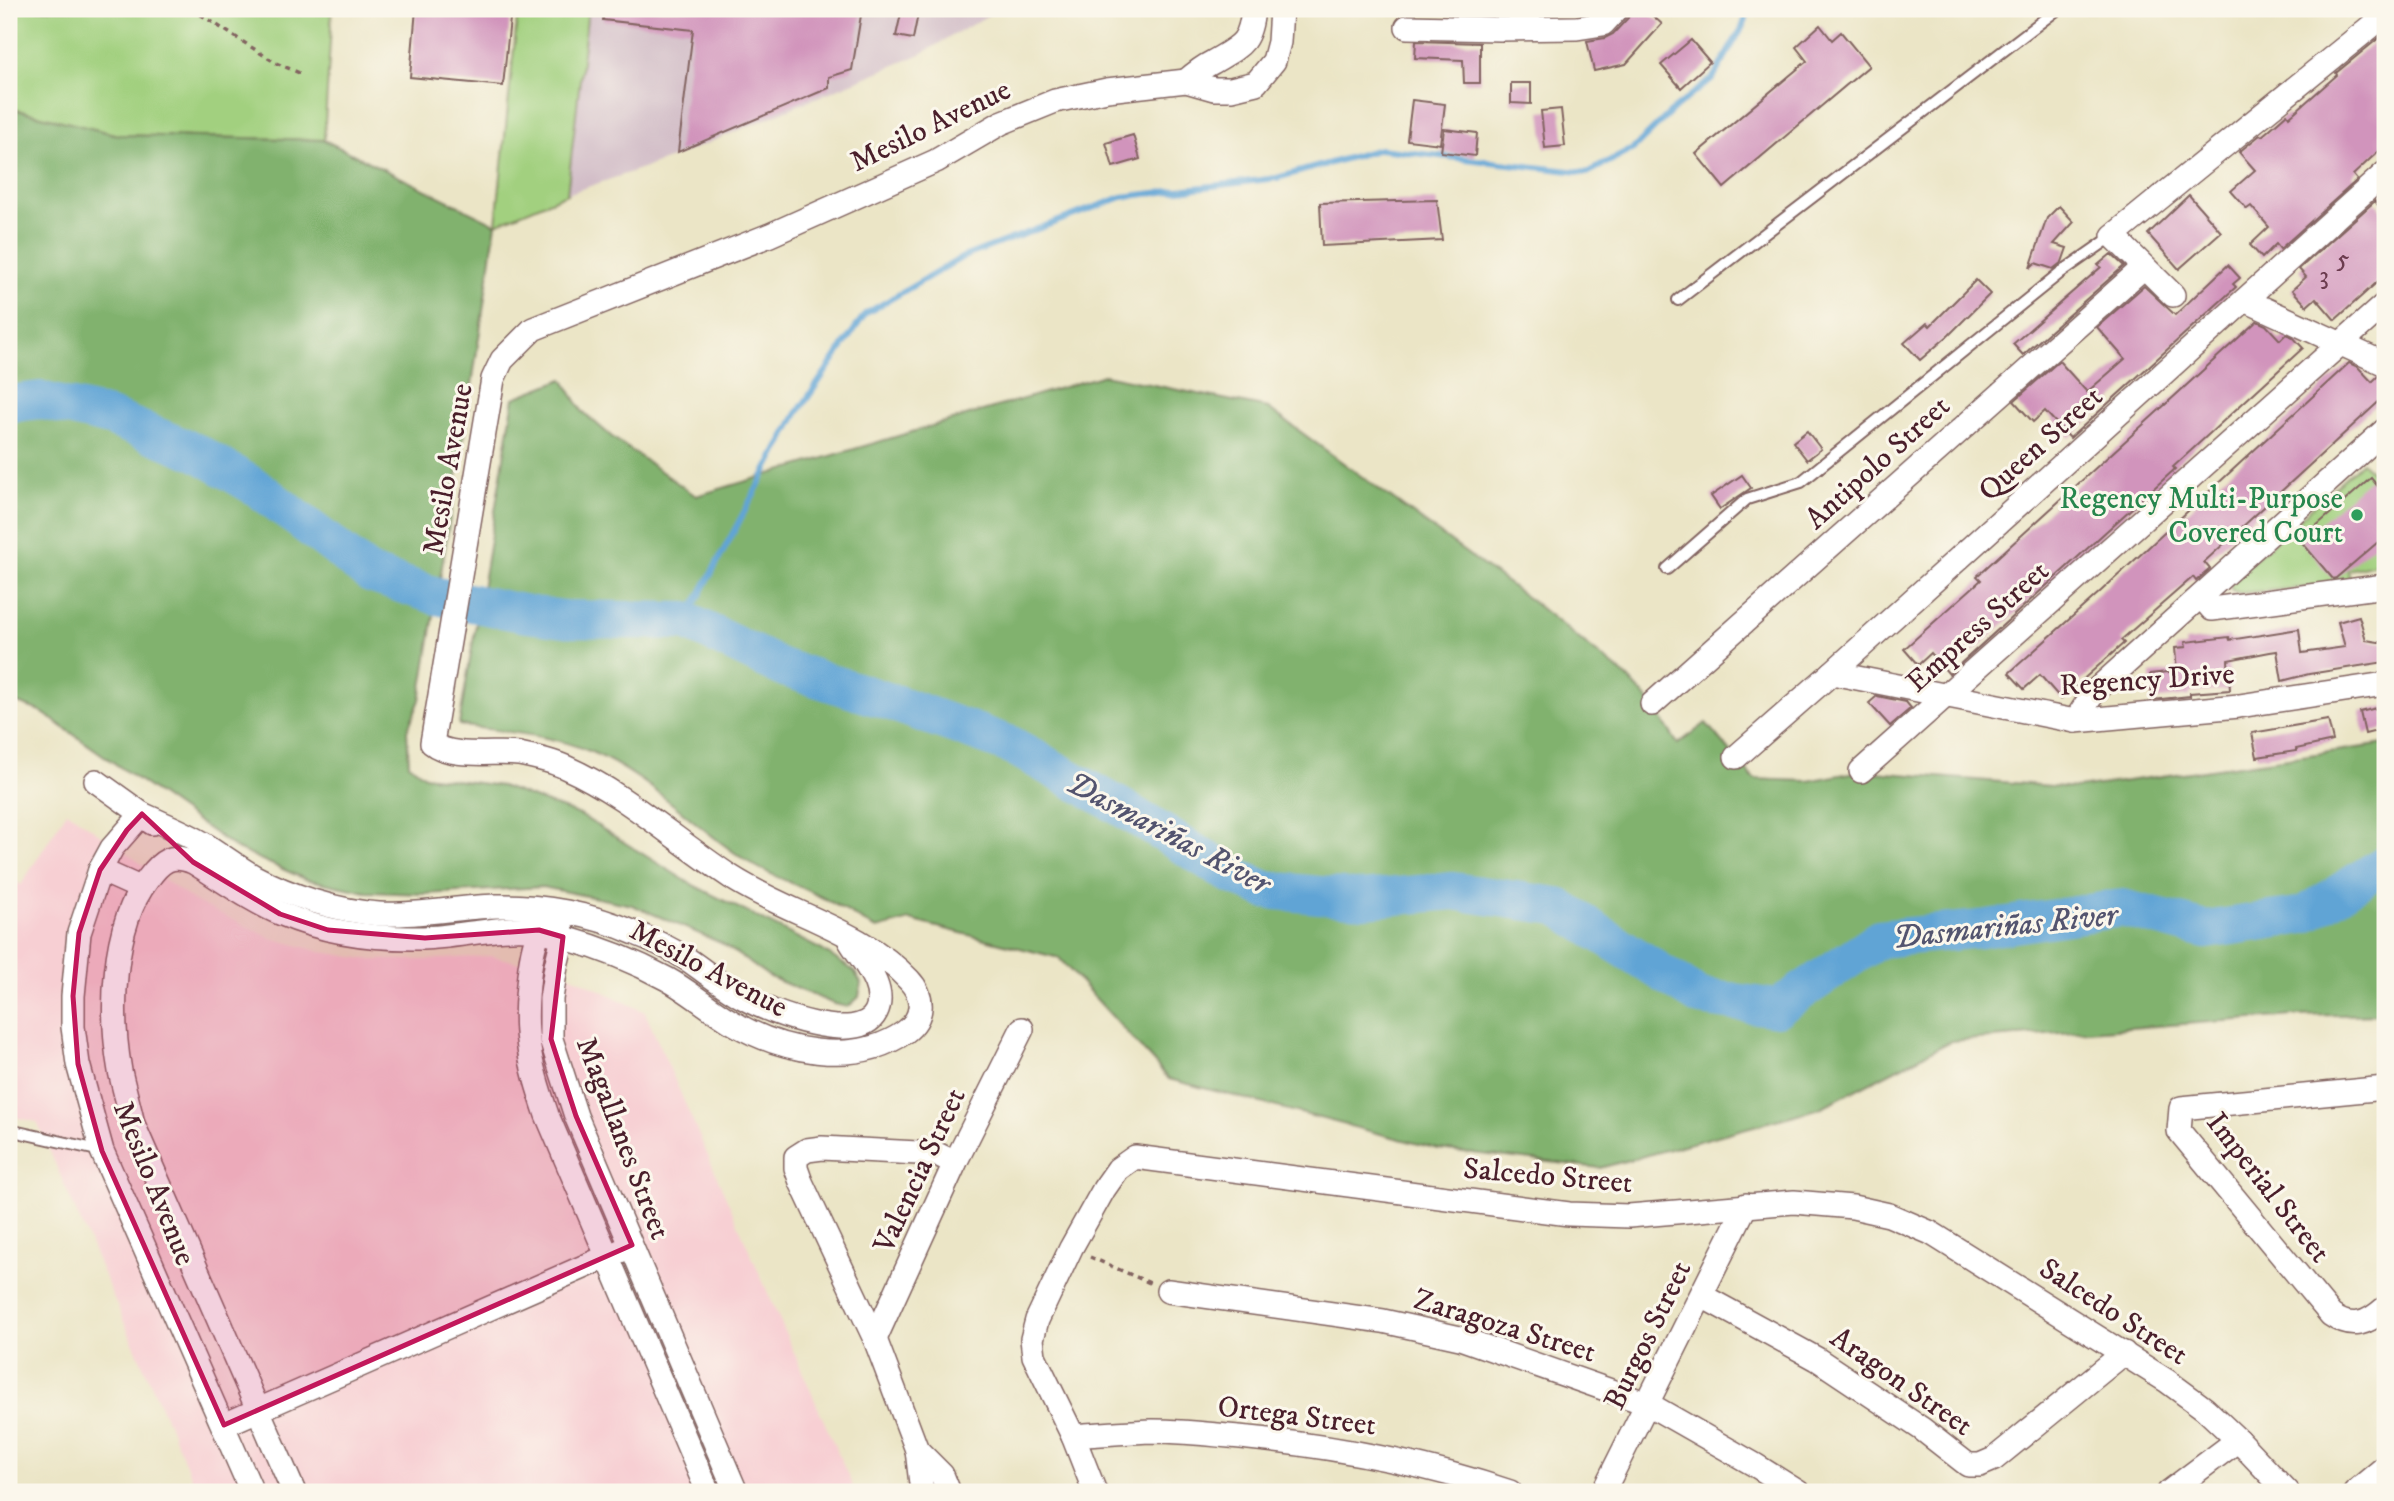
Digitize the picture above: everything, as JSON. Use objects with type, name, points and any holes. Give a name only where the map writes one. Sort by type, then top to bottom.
[{"type":"street","name":"Mesilo Avenue","points":[[1186,81],[1211,62],[1236,51],[1244,40],[1253,9]]},
{"type":"street","name":"Mesilo Avenue","points":[[96,781],[142,814],[192,862],[280,914],[328,930],[375,937],[425,938],[492,930],[539,930],[604,949],[649,969],[733,1023],[763,1037],[801,1048],[834,1053],[865,1050],[888,1043],[917,1020],[921,1009],[919,994],[909,980],[847,935],[734,879],[603,787],[563,766],[520,754],[447,751],[432,743],[493,379],[502,359],[533,328],[770,235],[936,161],[1002,122],[1055,101],[1107,90],[1186,81],[1214,89],[1231,89],[1256,83],[1274,61],[1279,41],[1281,9]]},
{"type":"street","points":[[1407,27],[1577,27],[1603,24],[1617,9]]},
{"type":"street","points":[[2173,295],[2113,236],[2385,15]]},
{"type":"street","name":"Queen Street","points":[[1736,757],[2385,173]]},
{"type":"street","name":"Antipolo Street","points":[[1652,704],[2144,267]]},
{"type":"street","points":[[2245,300],[2385,364]]},
{"type":"street","name":"Empress Street","points":[[1861,771],[2385,304]]},
{"type":"street","points":[[2075,721],[2094,692],[2385,430]]},
{"type":"street","points":[[2201,596],[2212,609],[2385,586]]},
{"type":"street","name":"Regency Drive","points":[[1832,673],[2075,721],[2239,706],[2385,684]]},
{"type":"street","name":"Mesilo Avenue","points":[[142,814],[202,843],[263,881],[296,895],[334,906],[378,914],[526,906],[612,923],[685,958],[744,998],[772,1011],[836,1028],[868,1023],[876,1014],[879,1002],[879,990],[847,935]]},
{"type":"street","name":"Mesilo Avenue","points":[[142,814],[112,848],[100,870],[79,933],[73,996],[73,1027],[78,1064],[102,1151],[252,1492]]},
{"type":"street","name":"Mesilo Avenue","points":[[192,862],[169,859],[153,872],[140,888],[129,912],[117,972],[116,1035],[120,1072],[133,1124],[294,1492]]},
{"type":"street","points":[[100,870],[140,888]]},
{"type":"street","points":[[539,930],[559,911]]},
{"type":"street","name":"Magallanes Street","points":[[559,911],[563,937],[551,999],[551,1039],[576,1116],[736,1492]]},
{"type":"street","name":"Magallanes Street","points":[[539,930],[528,997],[527,1038],[535,1077],[547,1115],[708,1492]]},
{"type":"street","name":"Valencia Street","points":[[875,1339],[955,1163],[1022,1029]]},
{"type":"street","name":"Imperial Street","points":[[2385,1088],[2181,1108],[2179,1131],[2331,1315],[2349,1325],[2363,1324],[2385,1308]]},
{"type":"street","points":[[922,1492],[916,1450],[875,1339],[801,1182],[796,1168],[796,1157],[807,1150],[822,1148],[937,1154],[955,1163]]},
{"type":"street","name":"Salcedo Street","points":[[1095,1492],[1073,1436],[1034,1356],[1032,1339],[1037,1320],[1071,1248],[1104,1189],[1118,1169],[1135,1157],[1569,1214],[1629,1216],[1794,1202],[1853,1207],[1889,1215],[1931,1233],[2124,1353],[2205,1409],[2287,1492]]},
{"type":"street","name":"Burgos Street","points":[[1603,1492],[1746,1205]]},
{"type":"street","points":[[224,1425],[632,1245]]},
{"type":"street","name":"Zaragoza Street","points":[[1168,1291],[1359,1317],[1460,1338],[1648,1404],[1798,1492]]},
{"type":"street","name":"Aragon Street","points":[[1702,1296],[1817,1359],[1922,1429],[1968,1465],[1980,1465],[1994,1459],[2124,1353]]},
{"type":"street","name":"Ortega Street","points":[[1073,1436],[1154,1431],[1289,1442],[1361,1452],[1461,1476],[1510,1492]]},
{"type":"street","points":[[2169,1492],[2238,1440]]},
{"type":"street","points":[[916,1450],[942,1475],[949,1492]]},
{"type":"street","points":[[2355,1492],[2385,1467]]},
{"type":"lane","points":[[1678,300],[2058,9]]},
{"type":"lane","points":[[1667,569],[1747,499],[1801,482],[2060,274],[2113,236]]},
{"type":"lane","points":[[9,1130],[102,1151]]},
{"type":"path","points":[[191,9],[276,63],[302,74]]},
{"type":"path","points":[[1071,1248],[1168,1291]]},
{"type":"highlighted area","points":[[142,814],[193,862],[280,914],[328,930],[425,938],[539,930],[563,937],[551,1039],[576,1116],[632,1245],[224,1425],[102,1151],[78,1064],[73,996],[79,933],[100,870],[127,830]]},
{"type":"shaded area","points":[[588,9],[999,9],[921,54],[672,158],[567,194]]},
{"type":"shaded area","points":[[67,811],[194,901],[271,938],[322,952],[371,960],[492,956],[572,976],[645,1012],[855,1492],[198,1492],[37,1122],[9,1116],[9,877],[21,885]]},
{"type":"green space","points":[[9,9],[332,9],[324,140],[118,135],[9,108]]},
{"type":"green space","points":[[518,9],[588,9],[567,194],[496,224]]},
{"type":"green space","points":[[9,108],[118,135],[324,140],[496,224],[420,700],[407,731],[409,764],[425,776],[501,786],[580,815],[691,884],[822,950],[854,971],[861,983],[859,997],[848,1007],[834,1004],[770,977],[721,943],[632,905],[542,887],[425,894],[366,892],[305,879],[237,849],[40,711],[9,700]]},
{"type":"green space","points":[[1104,375],[1268,408],[1533,602],[1628,678],[1652,704],[1678,744],[1706,723],[1754,779],[1808,781],[1861,771],[2078,788],[2385,744],[2385,1014],[2293,1016],[1951,1041],[1820,1108],[1600,1168],[1438,1149],[1169,1079],[1059,958],[910,920],[877,929],[825,899],[745,860],[651,787],[611,761],[558,741],[459,725],[514,398],[563,379],[582,411],[612,437],[696,496]]},
{"type":"green space","points":[[2362,462],[2373,474],[2385,462],[2385,562],[2348,570],[2351,584],[2240,593],[2231,590],[2231,581]]},
{"type":"building","points":[[416,9],[511,9],[503,86],[410,77]]},
{"type":"building","points":[[604,9],[862,9],[852,70],[829,77],[829,88],[678,152],[693,30],[603,20]]},
{"type":"building","points":[[902,9],[919,9],[913,39],[896,36]]},
{"type":"building","points":[[1631,9],[1645,9],[1662,24],[1626,64],[1594,71],[1587,41],[1613,34],[1628,18]]},
{"type":"building","points":[[1820,25],[1832,40],[1841,32],[1869,66],[1724,188],[1696,154],[1807,61],[1796,47]]},
{"type":"building","points":[[2385,33],[2385,145],[2353,175],[2357,180],[2280,249],[2276,244],[2262,258],[2250,245],[2269,227],[2251,206],[2247,209],[2231,191],[2255,170],[2239,152],[2287,114],[2289,117],[2337,75],[2336,73]]},
{"type":"building","points":[[1691,40],[1710,62],[1681,88],[1661,65]]},
{"type":"building","points":[[1416,41],[1480,43],[1480,83],[1464,83],[1463,60],[1415,58]]},
{"type":"building","points":[[1511,83],[1531,83],[1531,104],[1511,103]]},
{"type":"building","points":[[1412,100],[1445,104],[1440,144],[1407,140]]},
{"type":"building","points":[[1561,109],[1565,146],[1545,148],[1541,111]]},
{"type":"building","points":[[1444,129],[1477,133],[1475,156],[1441,152]]},
{"type":"building","points":[[1133,135],[1140,159],[1113,167],[1106,143]]},
{"type":"building","points":[[2189,195],[2221,232],[2179,269],[2148,234]]},
{"type":"building","points":[[1437,200],[1442,240],[1322,246],[1320,203]]},
{"type":"building","points":[[2375,201],[2385,215],[2385,275],[2335,320],[2316,298],[2307,306],[2292,290],[2306,277],[2299,269]]},
{"type":"building","points":[[2059,206],[2074,222],[2054,244],[2067,248],[2062,262],[2053,269],[2035,263],[2030,268],[2047,218]]},
{"type":"building","points":[[2111,254],[2124,266],[2023,355],[2013,344],[2101,267],[2098,265]]},
{"type":"building","points":[[2228,265],[2240,278],[2233,284],[2236,287],[2070,438],[2045,411],[2033,422],[2014,401],[2059,361],[2087,392],[2125,359],[2097,327],[2144,286],[2175,315]]},
{"type":"building","points":[[1976,280],[1990,294],[1920,360],[1904,343],[1927,323],[1930,326]]},
{"type":"building","points":[[2257,321],[2266,325],[2280,340],[2286,334],[2293,337],[2303,348],[2173,467],[2175,469],[1949,674],[1931,653],[1918,665],[1904,649],[1981,580],[1977,576]]},
{"type":"building","points":[[2349,363],[2358,367],[2372,382],[2378,376],[2385,378],[2385,396],[2204,562],[2210,569],[2196,581],[2193,577],[2121,640],[2124,643],[2061,699],[2040,675],[2024,689],[2009,673]]},
{"type":"building","points":[[1807,431],[1821,449],[1807,460],[1793,442]]},
{"type":"building","points":[[1742,475],[1751,488],[1720,509],[1711,496]]},
{"type":"building","name":"Regency Multi-Purpose Covered Court","points":[[2371,478],[2385,495],[2385,536],[2333,579],[2300,540]]},
{"type":"building","points":[[2359,616],[2366,640],[2385,643],[2385,662],[2282,681],[2277,651],[2270,652],[2228,660],[2230,690],[2190,693],[2190,696],[2152,700],[2150,674],[2177,671],[2175,648],[2186,647],[2185,642],[2229,637],[2230,640],[2299,629],[2302,653],[2345,647],[2338,622]]},
{"type":"building","points":[[1877,696],[1906,702],[1911,708],[1890,726],[1869,703]]},
{"type":"building","points":[[2385,706],[2385,729],[2365,734],[2360,712]]},
{"type":"building","points":[[2328,720],[2333,741],[2296,751],[2257,757],[2252,733]]},
{"type":"waterway","points":[[686,621],[796,415],[865,314],[963,257],[1122,197],[1277,178],[1380,149],[1587,173],[1633,149],[1675,108],[1713,78],[1742,28],[1749,9]]},
{"type":"waterway","name":"Dasmariñas River","points":[[9,404],[40,400],[110,417],[198,453],[259,489],[370,574],[437,596],[527,614],[564,619],[686,621],[781,667],[894,703],[1011,745],[1119,806],[1228,873],[1266,890],[1363,899],[1453,891],[1557,906],[1700,997],[1777,1008],[1879,939],[1981,929],[2122,908],[2206,930],[2304,915],[2385,864]]},
{"type":"place","name":"Regency Multi-Purpose Covered Court","points":[[2357,515]]}]
